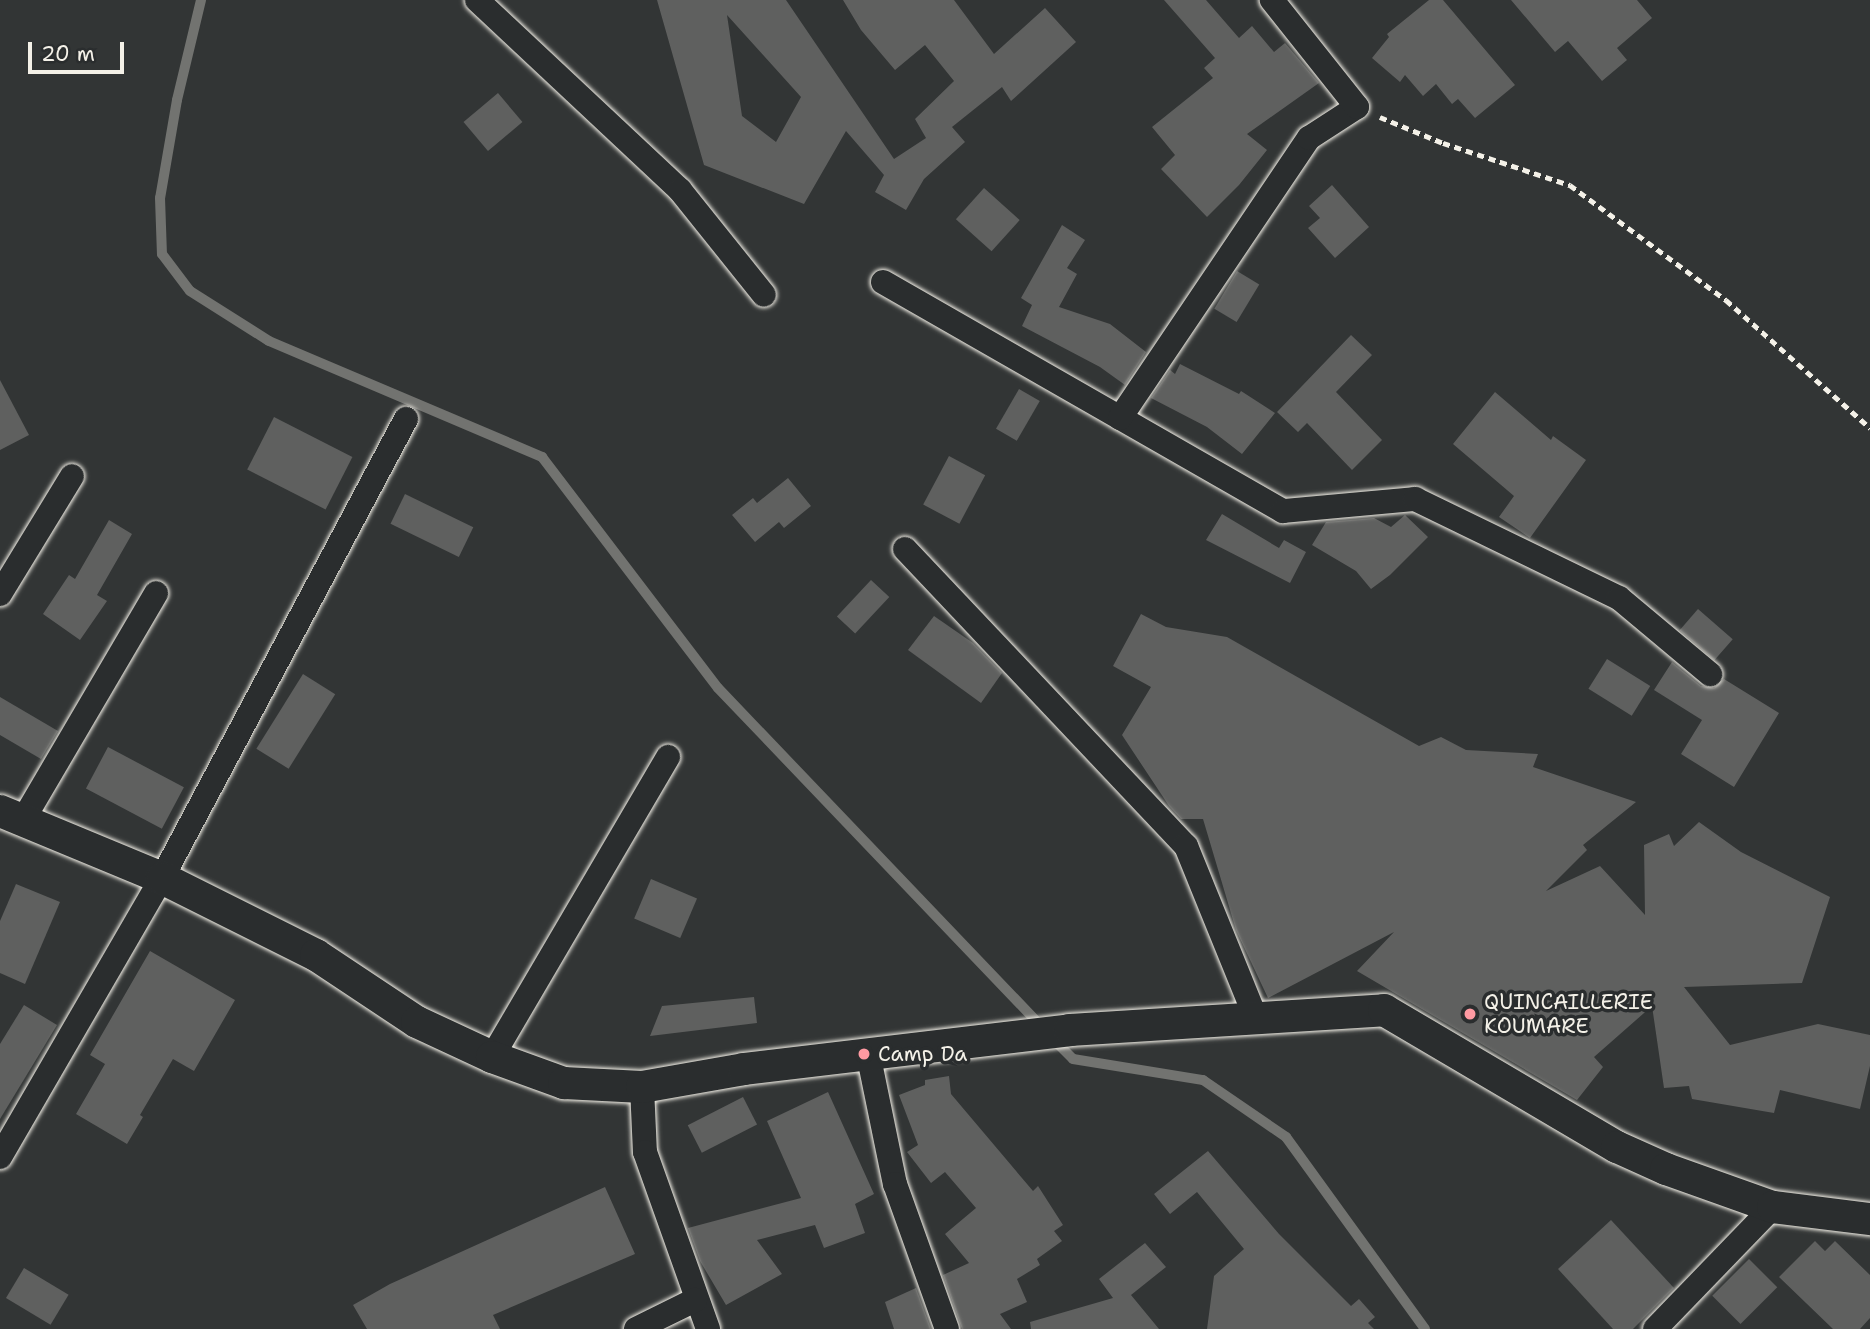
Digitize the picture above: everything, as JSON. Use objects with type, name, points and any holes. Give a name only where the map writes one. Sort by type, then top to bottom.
[{"type":"street","points":[[477,0],[680,190],[764,295]]},
{"type":"street","points":[[1120,418],[1309,138],[1357,107],[1272,0]]},
{"type":"street","points":[[883,282],[1283,512],[1415,499],[1619,598],[1710,674]]},
{"type":"street","points":[[0,1157],[162,878],[406,419]]},
{"type":"street","points":[[0,594],[72,476]]},
{"type":"street","points":[[905,549],[1186,846],[1256,1018]]},
{"type":"street","points":[[156,593],[11,816],[162,878],[316,955],[417,1022],[492,1057],[564,1083],[642,1087],[868,1053],[1070,1030],[1384,1010],[1617,1147],[1667,1169],[1773,1207],[1870,1219]]},
{"type":"street","points":[[492,1057],[668,757]]},
{"type":"street","points":[[868,1053],[895,1184],[947,1329]]},
{"type":"street","points":[[642,1087],[645,1153],[695,1300],[708,1329]]},
{"type":"street","points":[[1656,1329],[1773,1207]]},
{"type":"street","points":[[636,1329],[695,1300]]},
{"type":"path","points":[[1357,107],[1443,143],[1570,185],[1726,300],[1870,428]]},
{"type":"building","points":[[657,0],[786,0],[894,159],[926,138],[915,119],[954,81],[925,45],[895,70],[861,30],[843,0],[954,0],[994,54],[1045,8],[1076,42],[1011,101],[1002,87],[952,127],[965,142],[924,179],[906,210],[875,192],[884,175],[846,131],[804,204],[704,165]],"holes":[[[727,15],[801,97],[776,142],[742,116]]]},
{"type":"building","points":[[1164,0],[1206,0],[1239,38],[1252,26],[1274,52],[1285,43],[1319,83],[1247,134],[1267,150],[1239,185],[1207,217],[1161,169],[1175,155],[1152,127],[1213,78],[1204,68],[1215,58]]},
{"type":"building","points":[[1429,0],[1443,0],[1515,85],[1475,118],[1458,99],[1452,104],[1436,84],[1423,96],[1405,75],[1400,82],[1372,58],[1389,37],[1387,34]]},
{"type":"building","points":[[1511,0],[1637,0],[1652,18],[1617,48],[1627,60],[1602,81],[1568,41],[1555,52]]},
{"type":"building","points":[[498,93],[522,122],[488,151],[464,122]]},
{"type":"building","points":[[1332,185],[1369,227],[1335,258],[1308,228],[1320,218],[1309,206]]},
{"type":"building","points":[[984,188],[1020,220],[992,251],[956,219]]},
{"type":"building","points":[[1062,225],[1085,240],[1067,268],[1077,274],[1059,307],[1110,324],[1146,352],[1125,385],[1100,367],[1022,326],[1032,305],[1021,298]]},
{"type":"building","points":[[1237,271],[1259,284],[1237,322],[1214,309]]},
{"type":"building","points":[[1351,335],[1372,355],[1336,392],[1382,440],[1352,470],[1307,423],[1298,432],[1277,412]]},
{"type":"building","points":[[1180,364],[1239,394],[1241,391],[1275,413],[1242,454],[1207,427],[1151,398],[1170,370],[1175,374]]},
{"type":"building","points":[[0,380],[29,435],[0,450]]},
{"type":"building","points":[[1019,389],[1040,401],[1017,441],[996,429]]},
{"type":"building","points":[[1495,392],[1551,440],[1553,436],[1586,460],[1530,538],[1499,517],[1514,496],[1453,444]]},
{"type":"building","points":[[274,417],[352,457],[326,510],[247,470]]},
{"type":"building","points":[[949,456],[985,475],[959,524],[923,505]]},
{"type":"building","points":[[788,478],[811,506],[784,528],[779,522],[755,542],[732,515],[753,498],[757,503]]},
{"type":"building","points":[[405,494],[473,527],[459,557],[391,524]]},
{"type":"building","points":[[1222,514],[1279,548],[1284,540],[1306,552],[1290,583],[1206,540]]},
{"type":"building","points":[[1405,515],[1428,537],[1390,575],[1371,589],[1356,571],[1312,545],[1326,522],[1374,518],[1391,527]]},
{"type":"building","points":[[109,520],[132,534],[97,595],[107,601],[80,640],[43,614],[69,575],[75,579]]},
{"type":"building","points":[[871,580],[889,597],[855,634],[837,617]]},
{"type":"building","points":[[1698,609],[1733,639],[1714,660],[1680,630]]},
{"type":"building","points":[[1141,614],[1166,627],[1227,637],[1419,746],[1441,737],[1466,750],[1538,754],[1533,767],[1636,802],[1583,845],[1587,850],[1546,891],[1600,866],[1645,915],[1644,845],[1669,834],[1674,846],[1699,822],[1741,852],[1830,897],[1802,983],[1684,987],[1730,1045],[1818,1024],[1870,1035],[1870,1066],[1860,1109],[1780,1090],[1774,1113],[1692,1099],[1689,1086],[1664,1088],[1652,1006],[1594,1057],[1603,1067],[1577,1100],[1357,971],[1394,932],[1268,998],[1236,930],[1203,819],[1181,819],[1169,806],[1122,735],[1151,687],[1113,666]]},
{"type":"building","points":[[934,616],[973,643],[1002,673],[981,703],[908,650]]},
{"type":"building","points":[[1607,659],[1650,686],[1632,716],[1588,689]]},
{"type":"building","points":[[1672,662],[1701,686],[1714,688],[1724,679],[1779,713],[1734,787],[1681,754],[1702,720],[1654,690]]},
{"type":"building","points":[[303,674],[335,694],[289,769],[256,749]]},
{"type":"building","points":[[0,697],[58,731],[41,759],[0,735]]},
{"type":"building","points":[[108,747],[184,787],[162,829],[86,788]]},
{"type":"building","points":[[651,879],[697,899],[680,938],[634,919]]},
{"type":"building","points":[[16,884],[60,902],[25,984],[0,973],[0,921]]},
{"type":"building","points":[[150,951],[235,1000],[194,1071],[173,1059],[140,1115],[143,1117],[127,1144],[76,1114],[105,1064],[90,1055]]},
{"type":"building","points":[[754,997],[757,1023],[650,1036],[662,1006]]},
{"type":"building","points":[[24,1005],[57,1025],[0,1119],[0,1044]]},
{"type":"building","points":[[949,1076],[951,1094],[1033,1191],[1038,1186],[1063,1225],[1054,1231],[1062,1241],[1037,1259],[1040,1265],[1017,1279],[1027,1302],[1000,1314],[1011,1329],[962,1329],[943,1275],[969,1263],[945,1234],[976,1208],[945,1172],[931,1183],[907,1152],[918,1145],[899,1095],[925,1085],[925,1080]]},
{"type":"building","points":[[828,1092],[874,1194],[855,1204],[865,1233],[824,1248],[815,1225],[757,1240],[782,1274],[726,1305],[700,1261],[688,1228],[801,1198],[767,1121]]},
{"type":"building","points":[[743,1097],[757,1125],[702,1153],[688,1125]]},
{"type":"building","points":[[1208,1151],[1279,1234],[1351,1306],[1359,1299],[1375,1317],[1368,1323],[1374,1329],[1207,1329],[1214,1276],[1244,1249],[1197,1192],[1170,1214],[1154,1194]]},
{"type":"building","points":[[605,1187],[635,1254],[493,1315],[500,1329],[367,1329],[353,1305],[390,1284]]},
{"type":"building","points":[[1611,1220],[1674,1288],[1633,1329],[1613,1329],[1558,1269]]},
{"type":"building","points":[[1815,1241],[1825,1251],[1835,1241],[1870,1275],[1870,1318],[1860,1329],[1833,1329],[1779,1277]]},
{"type":"building","points":[[1145,1243],[1166,1267],[1131,1295],[1159,1329],[1031,1329],[1030,1322],[1113,1298],[1099,1279]]},
{"type":"building","points":[[1749,1259],[1777,1287],[1741,1324],[1712,1296]]},
{"type":"building","points":[[24,1268],[69,1295],[51,1325],[6,1298]]},
{"type":"building","points":[[916,1288],[931,1329],[894,1329],[885,1302]]},
{"type":"waterway","points":[[201,0],[177,100],[160,198],[162,254],[190,291],[269,341],[542,457],[718,688],[1043,1028]]},
{"type":"waterway","points":[[1053,1039],[1073,1059],[1203,1080],[1286,1137],[1425,1329]]},
{"type":"place","name":"QUINCAILLERIE KOUMARE","points":[[1470,1014]]},
{"type":"place","name":"Camp Da","points":[[864,1054]]}]
